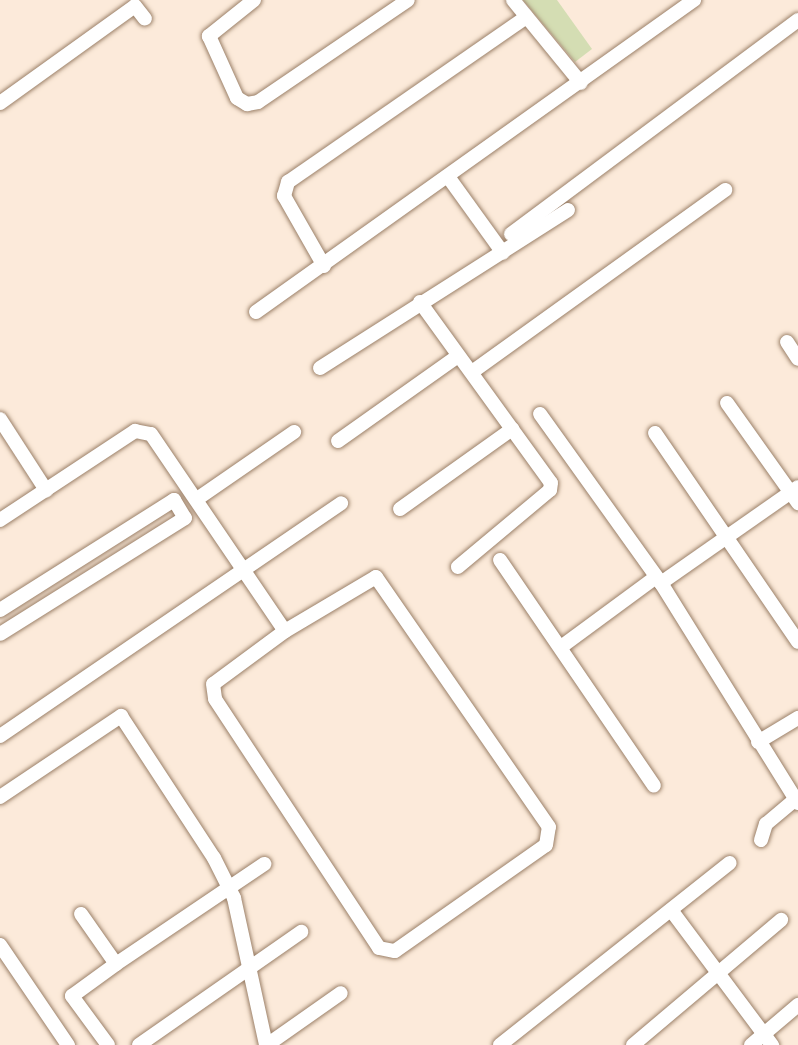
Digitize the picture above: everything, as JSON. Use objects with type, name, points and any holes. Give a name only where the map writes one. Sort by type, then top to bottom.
[{"type":"street","points":[[254,0],[209,36],[237,98],[247,104],[258,102],[408,0]]},
{"type":"street","points":[[513,0],[581,83]]},
{"type":"street","points":[[256,312],[449,178],[694,0]]},
{"type":"street","points":[[0,103],[133,3],[145,19]]},
{"type":"street","points":[[324,266],[284,196],[288,182],[526,17]]},
{"type":"street","points":[[511,234],[798,20]]},
{"type":"street","points":[[449,178],[503,253]]},
{"type":"street","points":[[472,372],[725,190]]},
{"type":"street","points":[[320,368],[568,209]]},
{"type":"street","points":[[420,302],[457,356],[472,372],[547,473],[550,490],[458,567]]},
{"type":"street","points":[[787,342],[798,359]]},
{"type":"street","points":[[338,441],[457,356]]},
{"type":"street","points":[[561,648],[659,580],[795,494],[727,403]]},
{"type":"street","points":[[540,414],[659,580],[797,801],[766,824],[761,840]]},
{"type":"street","points":[[0,418],[46,490]]},
{"type":"street","points":[[400,509],[512,429]]},
{"type":"street","points":[[0,520],[135,431],[145,430],[197,499],[285,631]]},
{"type":"street","points":[[197,499],[294,432]]},
{"type":"street","points":[[655,433],[798,642]]},
{"type":"street","points":[[0,610],[174,500],[185,518],[0,634]]},
{"type":"street","points":[[0,736],[341,503]]},
{"type":"street","points":[[500,559],[654,786]]},
{"type":"street","points":[[376,577],[549,827],[546,845],[395,951],[379,948],[212,691],[213,684],[285,631],[376,577]]},
{"type":"street","points":[[23,595],[34,612]]},
{"type":"street","points":[[0,797],[121,716],[229,888],[267,1045],[341,993]]},
{"type":"street","points":[[758,742],[798,718]]},
{"type":"street","points":[[500,1045],[730,863]]},
{"type":"street","points":[[108,1045],[72,996],[264,864]]},
{"type":"street","points":[[671,910],[768,1039]]},
{"type":"street","points":[[81,914],[116,964]]},
{"type":"street","points":[[633,1045],[780,920]]},
{"type":"street","points":[[139,1045],[301,932]]},
{"type":"street","points":[[0,945],[68,1045]]},
{"type":"street","points":[[751,1045],[768,1039],[798,1005]]},
{"type":"street","points":[[516,1032],[527,1045]]},
{"type":"green space","points":[[523,0],[557,0],[592,49],[575,62]]}]
